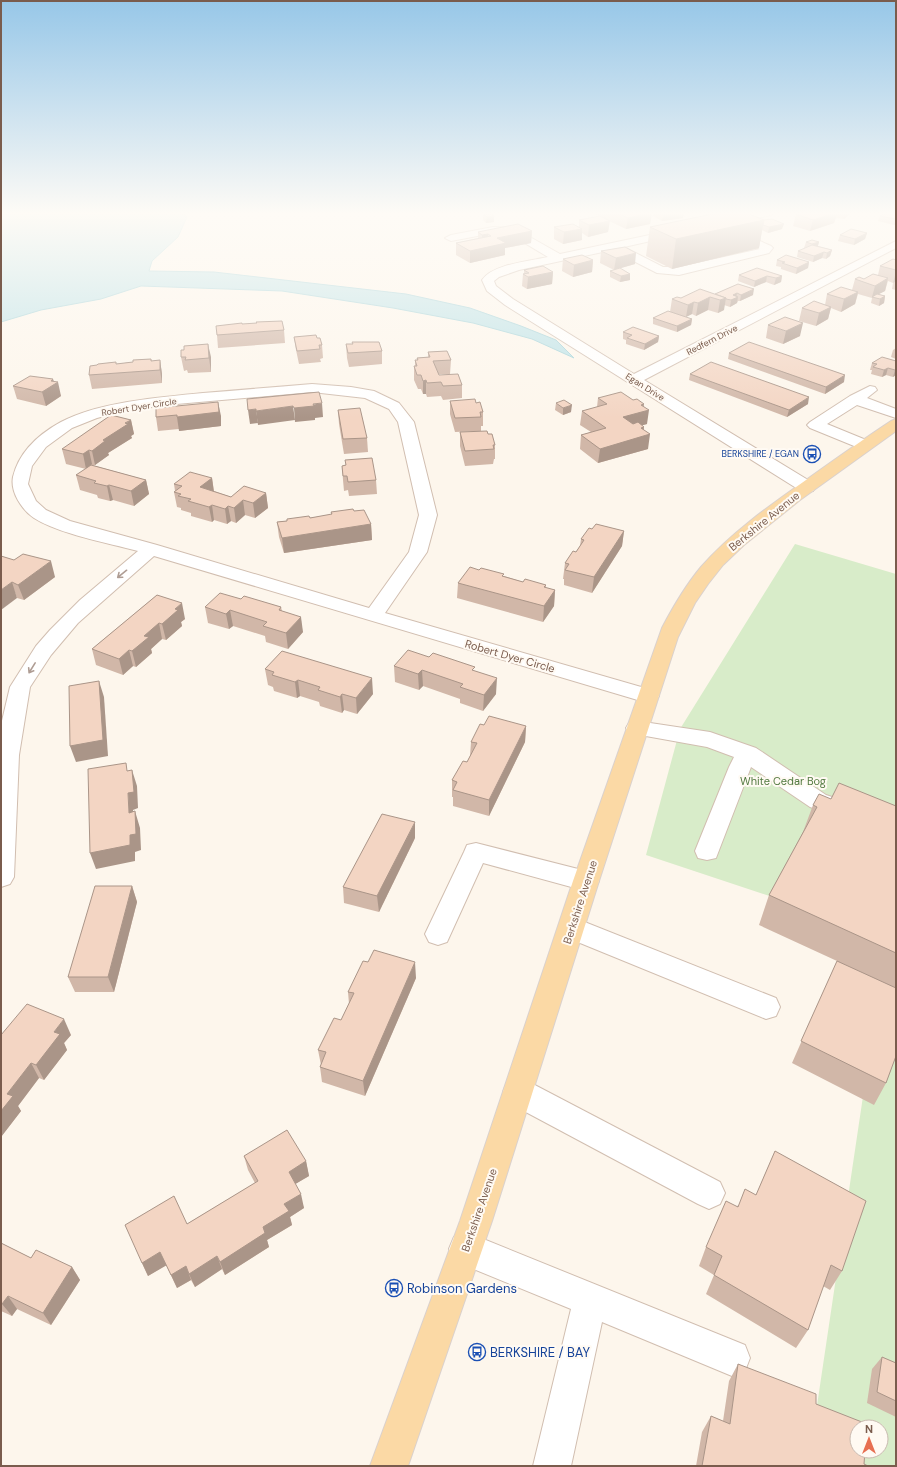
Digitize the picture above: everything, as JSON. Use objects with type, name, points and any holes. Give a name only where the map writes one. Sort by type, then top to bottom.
[{"type":"main road","name":"Berkshire Avenue","points":[[389,1466],[466,1249],[572,928],[586,881],[668,637],[684,606],[707,573],[732,545],[764,518],[896,424]]},
{"type":"street","name":"Egan Drive","points":[[489,281],[491,288],[509,302],[807,487]]},
{"type":"street","name":"Redfern Drive","points":[[634,380],[824,281]]},
{"type":"street","name":"Robert Dyer Circle","points":[[373,616],[418,552],[428,515],[406,422],[394,406],[369,394],[312,388],[165,401],[135,406],[79,419],[56,431],[34,451],[24,466],[20,484],[25,498],[35,510],[64,525],[152,549],[373,616],[648,696]]},
{"type":"street","points":[[865,445],[815,425],[870,390]]},
{"type":"street","points":[[856,399],[896,414]]},
{"type":"street","points":[[1,877],[4,838],[4,790],[9,737],[20,687],[45,647],[74,616],[98,593],[152,549]]},
{"type":"street","points":[[637,728],[710,740],[748,754],[818,801],[896,827]]},
{"type":"street","points":[[707,851],[740,767],[748,754]]},
{"type":"street","points":[[438,934],[476,852],[586,881]]},
{"type":"street","points":[[572,928],[766,1007]]},
{"type":"street","points":[[518,1092],[709,1193]]},
{"type":"street","points":[[466,1249],[732,1358]]},
{"type":"street","points":[[552,1466],[590,1300]]},
{"type":"green space","name":"White Cedar Bog","points":[[795,544],[896,574],[896,1466],[808,1466],[887,935],[646,855],[680,729]]},
{"type":"water","points":[[1,281],[297,281],[406,294],[470,308],[556,340],[574,358],[532,339],[473,323],[393,308],[282,291],[141,286],[101,299],[41,310],[1,322]]},
{"type":"building","points":[[862,281],[882,281],[875,286]]},
{"type":"building","points":[[738,284],[754,289],[741,295],[737,293],[733,295],[738,297],[731,300],[715,294]]},
{"type":"building","points":[[841,287],[858,292],[844,299],[827,294]]},
{"type":"building","points":[[700,289],[726,298],[720,300],[710,297],[698,303],[694,302],[688,305],[672,299],[677,297],[681,298]]},
{"type":"building","points":[[877,294],[885,296],[880,299],[872,297]]},
{"type":"building","points":[[814,301],[831,307],[819,313],[802,308]]},
{"type":"building","points":[[668,311],[692,319],[677,326],[653,318]]},
{"type":"building","points":[[785,317],[803,323],[786,331],[768,325]]},
{"type":"building","points":[[282,321],[284,330],[217,335],[216,326]]},
{"type":"building","points":[[633,327],[659,336],[645,344],[627,338],[632,335],[623,332]]},
{"type":"building","points":[[316,335],[317,338],[320,338],[322,345],[319,345],[320,349],[297,351],[294,337]]},
{"type":"building","points":[[352,342],[379,342],[382,351],[348,353],[346,344],[353,344]]},
{"type":"building","points":[[749,342],[845,375],[826,387],[729,353]]},
{"type":"building","points":[[208,344],[209,358],[185,360],[186,357],[181,357],[181,350],[184,350],[184,346]]},
{"type":"building","points":[[447,351],[451,360],[433,361],[439,375],[458,374],[462,385],[443,386],[441,382],[427,383],[426,380],[423,381],[421,375],[417,375],[414,366],[417,366],[415,360],[418,360],[417,358],[430,357],[428,352]]},
{"type":"building","points":[[882,357],[896,361],[896,369],[888,368],[884,370],[873,367],[877,364],[872,363]]},
{"type":"building","points":[[151,359],[151,361],[160,360],[160,370],[89,375],[90,366]]},
{"type":"building","points":[[711,362],[809,397],[789,410],[690,374]]},
{"type":"building","points":[[30,376],[53,379],[51,381],[58,382],[42,392],[13,386]]},
{"type":"building","points":[[319,392],[322,403],[313,404],[314,406],[294,408],[293,406],[256,411],[256,409],[248,410],[247,399]]},
{"type":"building","points":[[621,392],[633,400],[637,399],[644,404],[641,405],[649,410],[623,417],[633,424],[638,422],[644,427],[641,428],[650,434],[600,449],[581,435],[606,428],[582,411],[607,404],[598,398]]},
{"type":"building","points":[[475,399],[476,403],[480,402],[483,412],[480,412],[481,417],[455,418],[450,401]]},
{"type":"building","points":[[564,400],[572,405],[563,408],[556,403]]},
{"type":"building","points":[[218,402],[219,412],[177,417],[177,415],[156,417],[156,408]]},
{"type":"building","points":[[360,408],[367,438],[343,439],[338,410]]},
{"type":"building","points":[[111,415],[131,420],[125,423],[128,424],[103,440],[105,441],[92,451],[89,450],[83,454],[62,449]]},
{"type":"building","points":[[487,431],[488,434],[492,434],[495,445],[493,445],[494,449],[465,451],[460,432]]},
{"type":"building","points":[[372,458],[376,480],[348,482],[347,476],[343,476],[342,466],[346,465],[345,460]]},
{"type":"building","points":[[91,465],[146,480],[131,491],[109,485],[107,486],[94,483],[96,481],[76,475]]},
{"type":"building","points":[[190,472],[212,478],[200,487],[231,497],[244,486],[266,493],[253,503],[243,500],[234,508],[228,506],[225,509],[212,505],[209,507],[188,501],[191,499],[178,496],[181,494],[174,492],[182,486],[174,484]]},
{"type":"building","points":[[353,509],[354,511],[364,510],[371,524],[282,538],[277,522],[309,516],[310,518],[332,514],[331,512]]},
{"type":"building","points":[[596,524],[624,531],[594,577],[565,570],[569,564],[565,563],[573,551],[576,552],[584,540],[581,539],[589,528],[592,529]]},
{"type":"building","points":[[23,554],[51,561],[18,585],[12,582],[1,590],[1,556],[14,560]]},
{"type":"building","points":[[470,567],[479,570],[481,568],[504,574],[502,576],[523,582],[525,579],[546,585],[544,587],[555,590],[544,606],[458,583]]},
{"type":"building","points":[[220,593],[241,599],[244,596],[281,607],[279,610],[301,617],[286,633],[263,626],[267,622],[230,610],[226,614],[205,607]]},
{"type":"building","points":[[157,595],[182,603],[175,609],[178,610],[162,624],[159,623],[144,636],[149,637],[132,651],[129,650],[119,659],[92,649]]},
{"type":"building","points":[[408,650],[429,657],[433,653],[475,667],[472,670],[497,678],[484,695],[460,687],[463,684],[422,670],[418,674],[394,666]]},
{"type":"building","points":[[282,651],[372,678],[356,698],[342,694],[340,697],[318,690],[320,687],[298,680],[295,682],[272,675],[274,672],[265,669]]},
{"type":"building","points":[[99,681],[103,740],[70,746],[69,686]]},
{"type":"building","points":[[489,716],[526,726],[489,800],[453,790],[457,782],[452,780],[463,761],[467,762],[477,743],[471,742],[480,724],[484,725]]},
{"type":"building","points":[[126,763],[127,771],[132,770],[134,792],[128,793],[129,813],[135,811],[136,834],[130,835],[130,845],[90,853],[88,769]]},
{"type":"building","points":[[839,783],[896,806],[896,953],[769,895],[817,807],[813,805],[819,794],[831,799]]},
{"type":"building","points":[[382,814],[415,822],[377,896],[343,887]]},
{"type":"building","points":[[95,886],[132,886],[108,977],[68,977]]},
{"type":"building","points":[[374,950],[415,962],[363,1081],[320,1067],[326,1052],[318,1050],[334,1018],[341,1020],[354,993],[348,992],[363,961],[368,962]]},
{"type":"building","points":[[837,961],[896,988],[896,1056],[886,1083],[801,1041]]},
{"type":"building","points":[[27,1004],[64,1019],[54,1032],[60,1034],[36,1065],[31,1063],[7,1094],[13,1096],[1,1111],[1,1035]]},
{"type":"building","points":[[287,1130],[306,1161],[289,1172],[301,1194],[284,1204],[289,1211],[263,1227],[265,1233],[220,1262],[217,1256],[189,1274],[186,1266],[171,1275],[160,1252],[142,1263],[125,1225],[174,1196],[187,1224],[258,1181],[244,1156]]},
{"type":"building","points":[[775,1151],[866,1201],[842,1271],[831,1265],[808,1330],[714,1275],[722,1256],[706,1247],[726,1201],[738,1207],[745,1189],[756,1195]]},
{"type":"building","points":[[1,1243],[31,1258],[36,1250],[72,1267],[43,1313],[8,1296],[2,1304],[1,1303]]},
{"type":"building","points":[[882,1357],[896,1363],[896,1401],[877,1392]]},
{"type":"building","points":[[738,1364],[816,1394],[816,1404],[854,1419],[849,1419],[849,1459],[864,1459],[864,1464],[868,1466],[702,1466],[711,1416],[730,1424]]},
{"type":"place","name":"BERKSHIRE / EGAN","points":[[812,454]]},
{"type":"place","name":"Robinson Gardens","points":[[394,1288]]},
{"type":"place","name":"BERKSHIRE / BAY","points":[[477,1352]]}]
